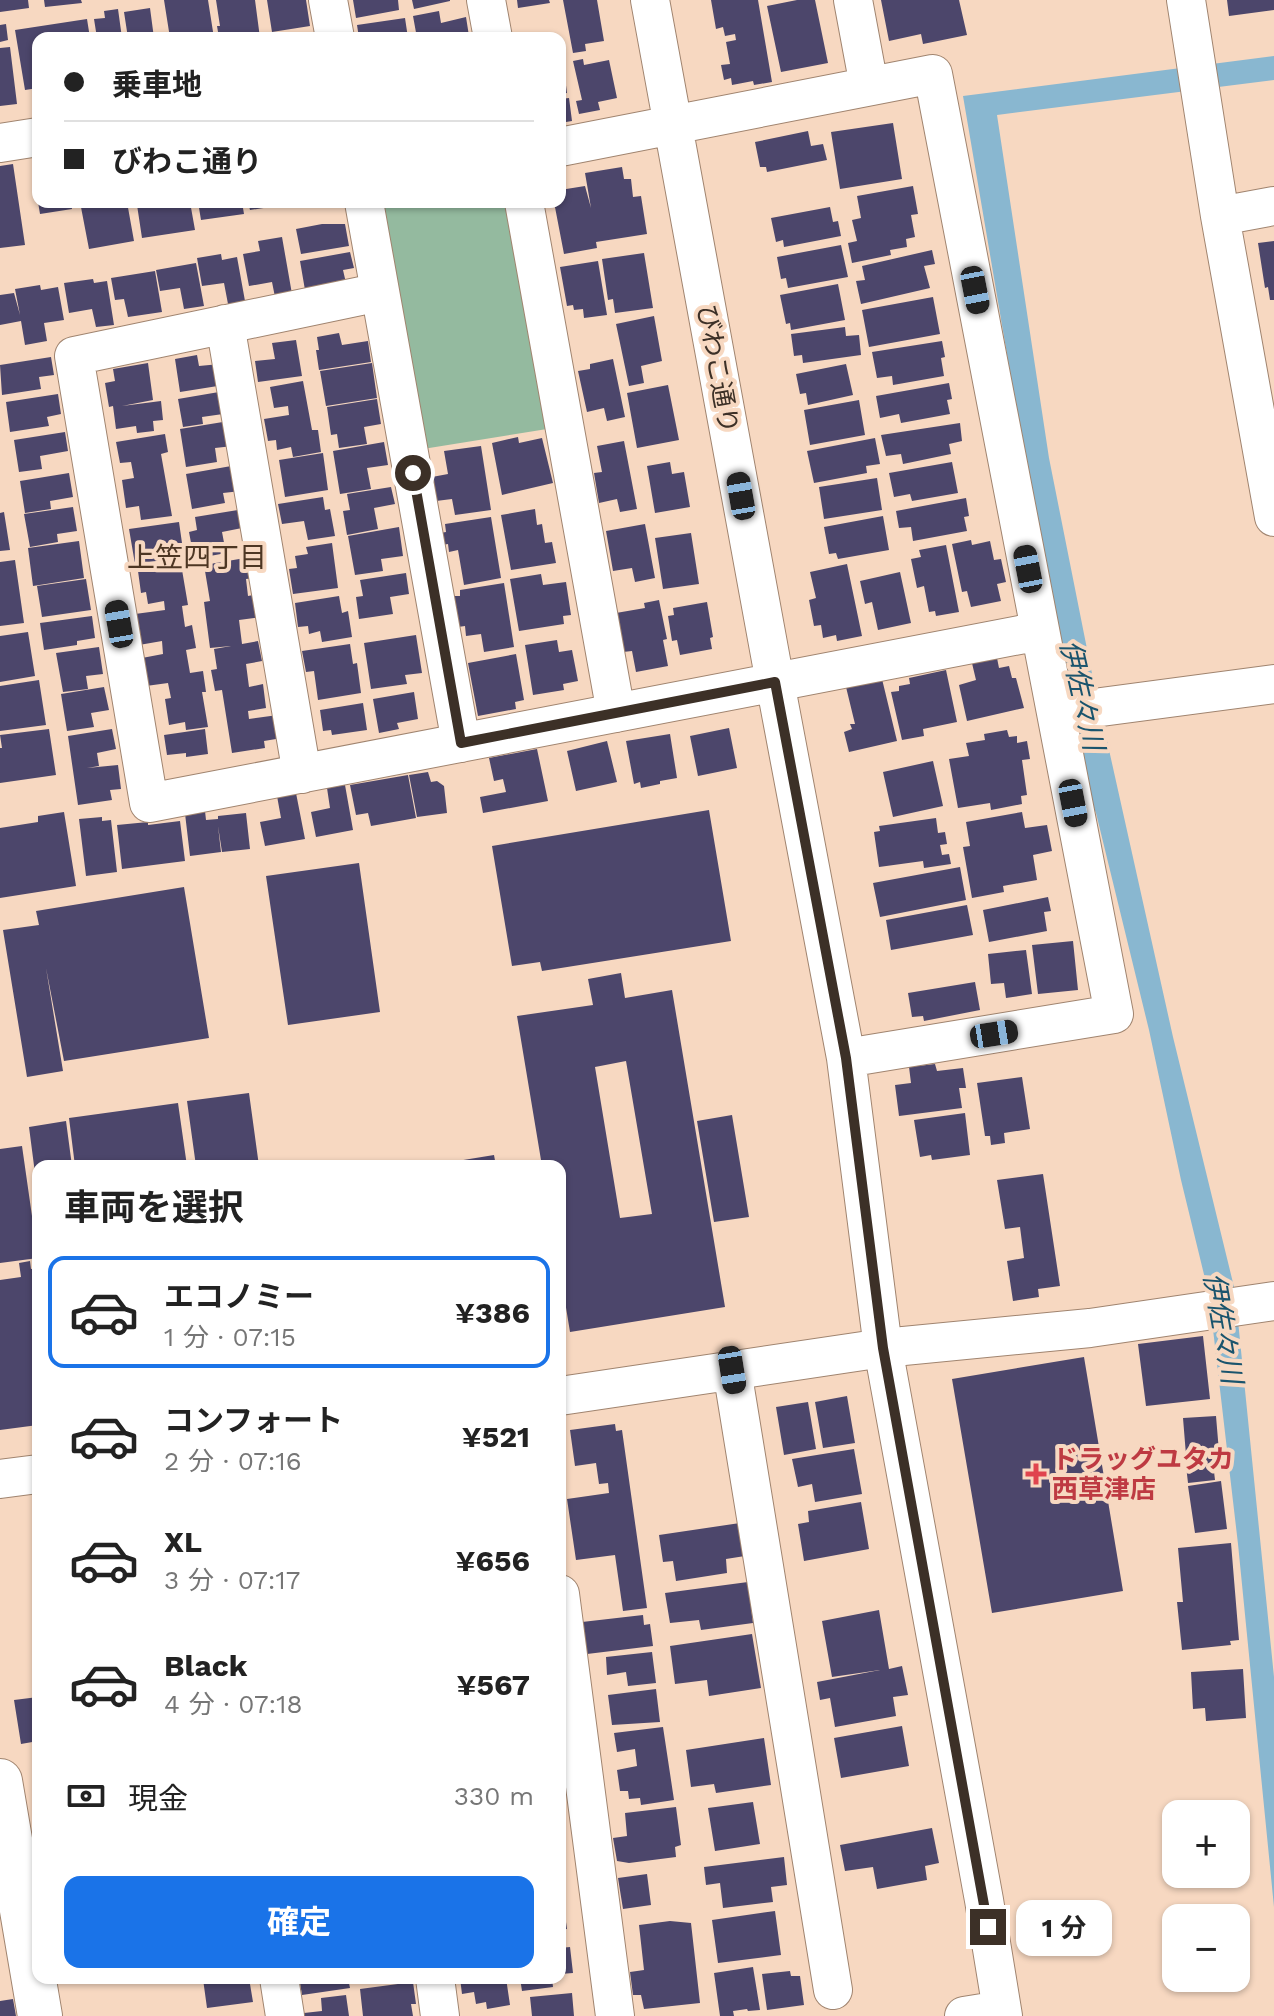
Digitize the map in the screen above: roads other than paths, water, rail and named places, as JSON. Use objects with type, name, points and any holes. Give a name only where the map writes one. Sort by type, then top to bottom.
[{"type":"main road","points":[[0,1781],[32,1969]]},
{"type":"main road","points":[[35,1984],[40,2016]]},
{"type":"street","points":[[328,0],[334,32]]},
{"type":"street","points":[[486,0],[492,32]]},
{"type":"street","name":"びわこ通り","points":[[650,0],[846,1058],[883,1348],[1002,2013]]},
{"type":"street","points":[[853,0],[869,86]]},
{"type":"street","points":[[1186,0],[1220,216],[1274,517]]},
{"type":"street","points":[[566,146],[933,74],[1040,631],[1061,712],[1114,1014],[846,1058]]},
{"type":"street","points":[[0,143],[32,138]]},
{"type":"street","points":[[1220,216],[1274,206]]},
{"type":"street","points":[[365,208],[461,743]]},
{"type":"street","points":[[525,208],[616,713]]},
{"type":"street","points":[[380,292],[74,356],[149,803],[1040,631]]},
{"type":"street","points":[[225,324],[302,774]]},
{"type":"street","points":[[1061,712],[1274,684]]},
{"type":"street","points":[[566,1395],[883,1348],[1090,1328],[1240,1306]]},
{"type":"street","points":[[732,1370],[833,1990]]},
{"type":"street","points":[[0,1479],[32,1475]]},
{"type":"street","points":[[566,1640],[615,2016]]},
{"type":"street","points":[[280,1984],[285,2016]]},
{"type":"street","points":[[436,1984],[440,2016]]},
{"type":"street","points":[[964,2016],[1002,2013]]},
{"type":"water","name":"伊佐々川","points":[[1274,56],[1274,80],[997,115],[1049,458],[1091,669],[1173,1037],[1235,1291],[1274,1677],[1274,1907],[1238,1544],[1209,1295],[1149,1030],[1096,813],[1086,790],[1025,460],[963,96]]},
{"type":"place","name":"ドラッグユタカ 西草津店","points":[[1036,1474]]},
{"type":"district","name":"上笠四丁目","points":[[197,557]]}]
